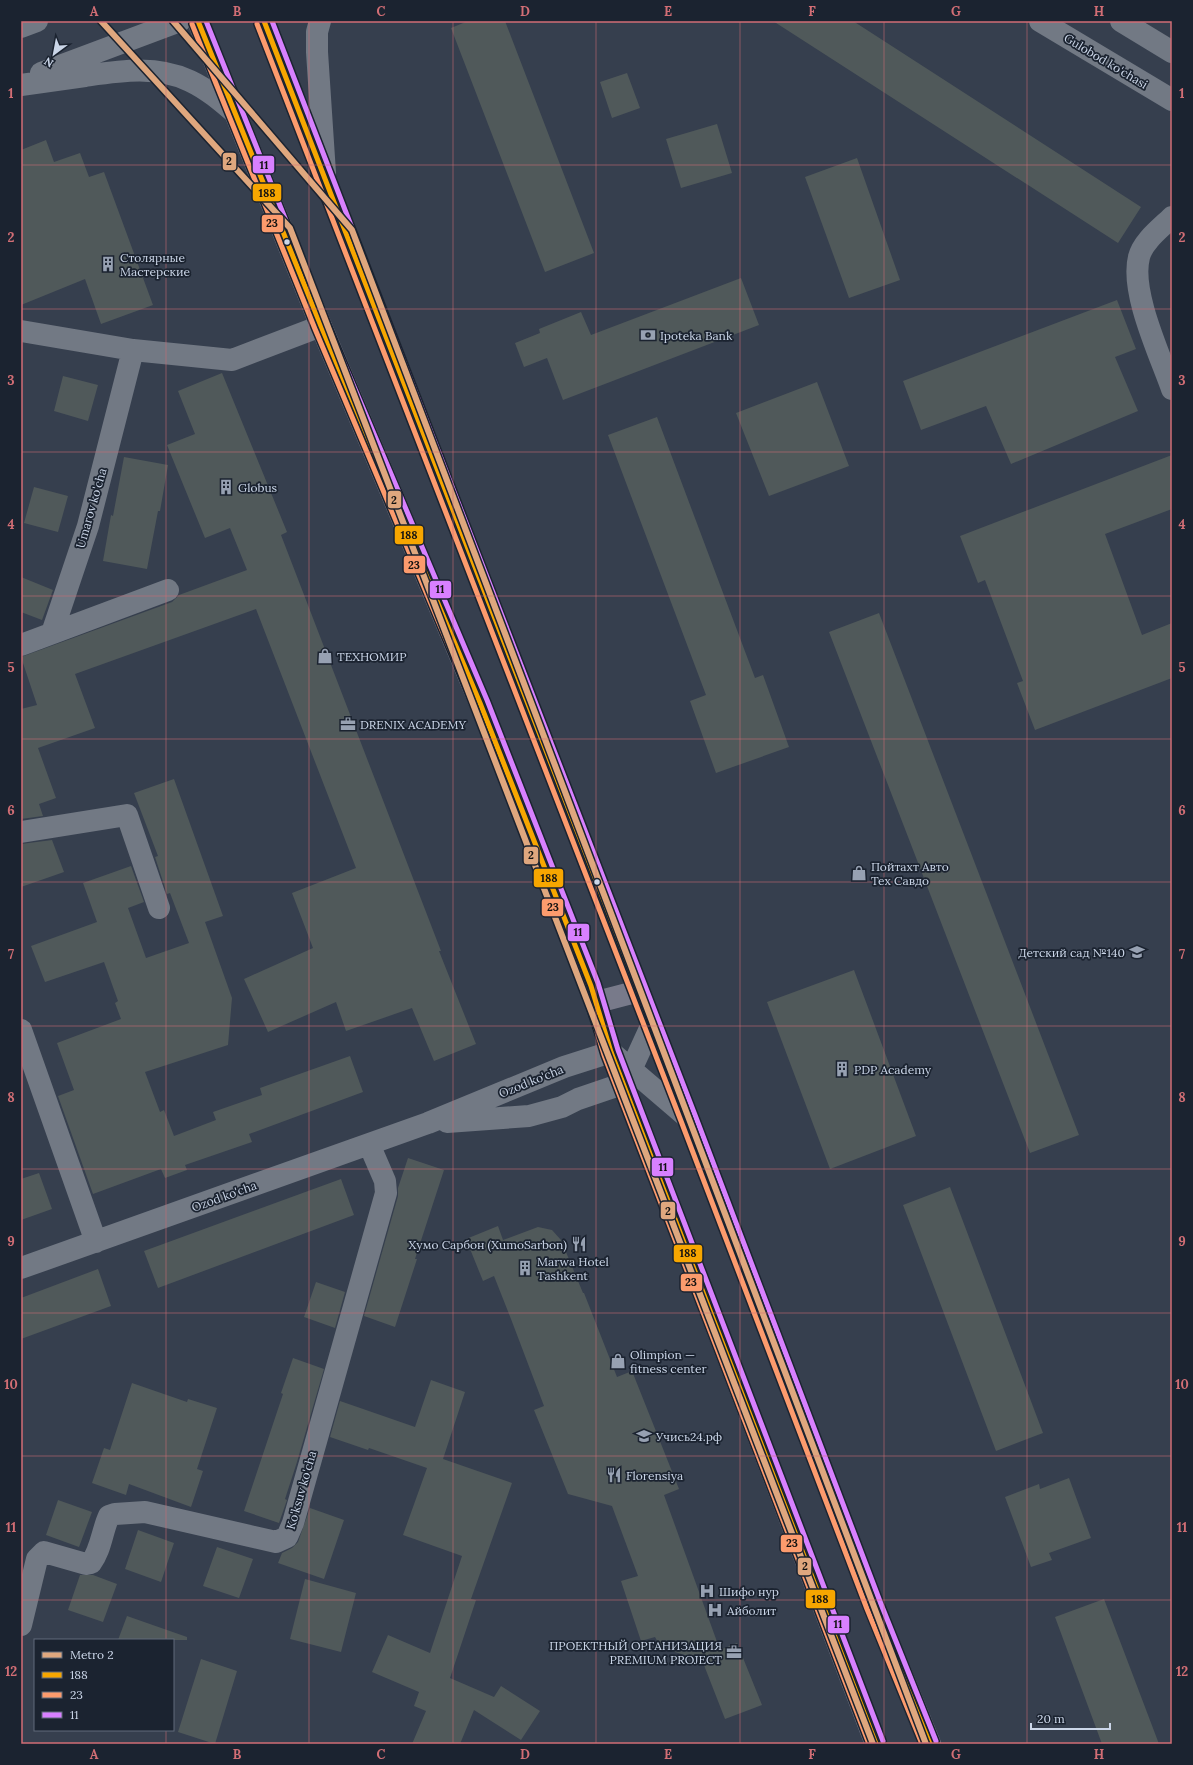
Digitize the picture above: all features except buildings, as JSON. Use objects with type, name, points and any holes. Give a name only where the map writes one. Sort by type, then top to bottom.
[{"type":"main road","points":[[198,21],[320,326],[480,703],[597,1002],[603,1030],[612,1052],[627,1076],[876,1744]]},
{"type":"main road","points":[[264,21],[639,990],[871,1600],[930,1744]]},
{"type":"main road","points":[[597,1002],[639,990]]},
{"type":"street","points":[[21,27],[37,21]]},
{"type":"street","points":[[21,81],[180,21]]},
{"type":"street","points":[[320,21],[317,32],[317,52],[325,180]]},
{"type":"street","name":"Gulobod ko'chasi","points":[[1040,21],[1172,100]]},
{"type":"street","points":[[1121,21],[1172,52]]},
{"type":"street","points":[[21,85],[113,72],[153,70],[167,73],[189,81],[214,95],[235,113]]},
{"type":"street","points":[[1172,217],[1146,244],[1139,256],[1138,272],[1139,288],[1147,320],[1172,389]]},
{"type":"street","points":[[21,331],[133,350],[232,360],[320,326]]},
{"type":"street","name":"Umarov ko'cha","points":[[52,633],[88,526],[133,350]]},
{"type":"street","points":[[21,645],[168,590]]},
{"type":"street","points":[[21,832],[127,815],[159,908]]},
{"type":"street","points":[[652,1024],[627,1076],[688,1118]]},
{"type":"street","points":[[21,1030],[96,1242]]},
{"type":"street","name":"Ozod ko'cha","points":[[21,1268],[428,1123],[564,1067],[612,1052]]},
{"type":"street","name":"Ozod ko'cha","points":[[428,1123],[529,1116],[562,1107],[627,1076]]},
{"type":"street","name":"Ko'ksuv ko'cha","points":[[21,1625],[37,1559],[44,1552],[86,1564],[91,1563],[96,1556],[105,1524],[109,1516],[114,1514],[145,1512],[276,1542],[287,1537],[293,1524],[386,1193],[385,1181],[369,1144]]},
{"type":"metro line","name":"2","points":[[101,21],[290,228],[873,1744]]},
{"type":"metro line","name":"2","points":[[173,21],[352,230],[926,1744]]},
{"type":"transit line","name":"188","points":[[198,21],[321,326],[480,703],[591,986],[611,1052],[876,1744]]},
{"type":"transit line","name":"11","points":[[206,21],[327,323],[487,700],[598,983],[618,1050],[883,1741]]},
{"type":"transit line","name":"188","points":[[264,21],[688,1118],[874,1607],[930,1744]]},
{"type":"transit line","name":"11","points":[[272,21],[695,1115],[881,1604],[936,1741]]},
{"type":"transit line","name":"23","points":[[192,24],[315,329],[474,706],[584,988],[604,1055],[869,1744]]},
{"type":"transit line","name":"23","points":[[257,24],[681,1121],[867,1609],[922,1744]]},
{"type":"place","name":"Столярные Мастерские","points":[[108,264]]},
{"type":"place","name":"Ipoteka Bank","points":[[648,335]]},
{"type":"place","name":"Globus","points":[[226,487]]},
{"type":"place","name":"ТЕХНОМИР","points":[[325,656]]},
{"type":"place","name":"DRENIX ACADEMY","points":[[348,724]]},
{"type":"place","name":"Пойтахт Авто Тех Савдо","points":[[859,873]]},
{"type":"place","name":"Детский сад №140","points":[[1137,952]]},
{"type":"place","name":"PDP Academy","points":[[842,1069]]},
{"type":"place","name":"Хумо Сарбон (XumoSarbon)","points":[[579,1244]]},
{"type":"place","name":"Marwa Hotel Tashkent","points":[[525,1268]]},
{"type":"place","name":"Olimpion — fitness center","points":[[618,1361]]},
{"type":"place","name":"Учись24.рф","points":[[644,1436]]},
{"type":"place","name":"Florensiya","points":[[614,1475]]},
{"type":"place","name":"Шифо нур","points":[[707,1591]]},
{"type":"place","name":"Айболит","points":[[715,1610]]},
{"type":"place","name":"ПРОЕКТНЫЙ ОРГАНИЗАЦИЯ PREMIUM PROJECT","points":[[734,1652]]}]
